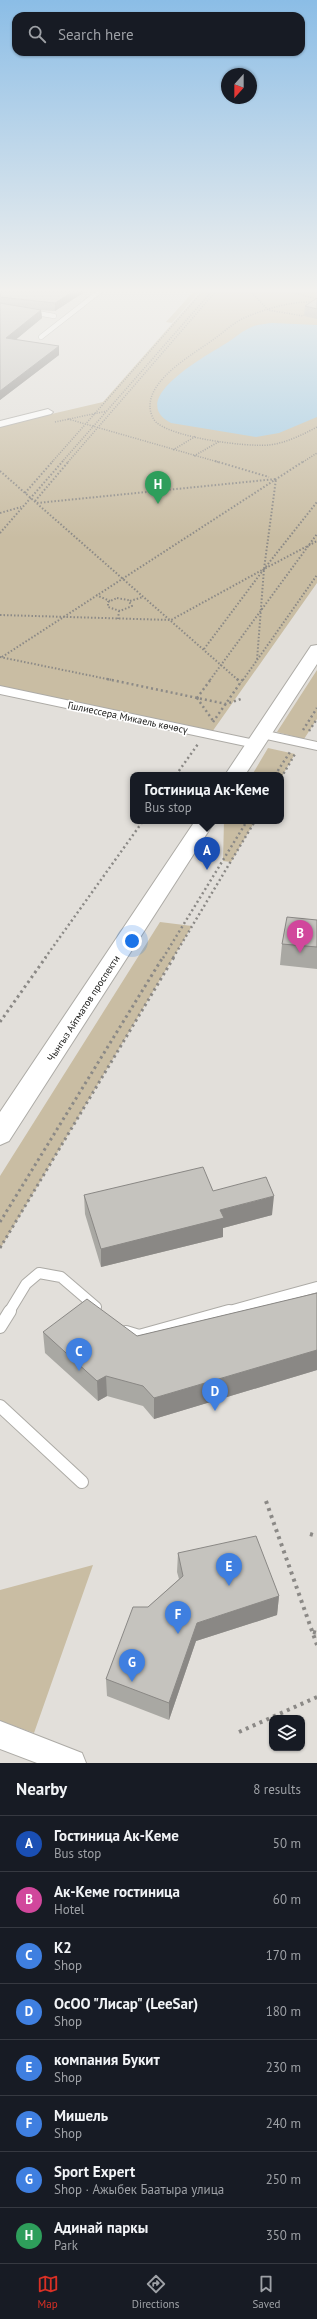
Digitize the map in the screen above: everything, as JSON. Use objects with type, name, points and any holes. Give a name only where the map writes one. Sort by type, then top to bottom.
[{"type":"main road","points":[[237,772],[317,650]]},
{"type":"main road","name":"Чынгыз Айтматов проспекти","points":[[0,1134],[203,824]]},
{"type":"street","points":[[0,424],[48,412]]},
{"type":"street","name":"Гшлиессера Микаель көчөсү","points":[[1,692],[259,739],[296,741],[317,746]]},
{"type":"street","points":[[0,1735],[72,1763]]},
{"type":"lane","points":[[0,1327],[26,1284],[39,1273],[60,1276],[102,1312]]},
{"type":"lane","points":[[120,1327],[126,1332],[139,1336],[317,1287]]},
{"type":"lane","points":[[0,1406],[82,1482]]},
{"type":"path","points":[[25,493],[130,373]]},
{"type":"path","points":[[0,533],[21,507],[31,498],[140,373]]},
{"type":"path","points":[[36,502],[145,373]]},
{"type":"path","points":[[169,373],[155,388],[150,399],[150,404],[157,423],[167,430],[221,440],[269,445],[295,438],[317,427]]},
{"type":"path","points":[[119,386],[128,387]]},
{"type":"path","points":[[68,420],[276,479]]},
{"type":"path","points":[[173,450],[196,436]]},
{"type":"path","points":[[194,456],[221,440]]},
{"type":"path","points":[[1,657],[317,452]]},
{"type":"path","points":[[0,472],[171,620],[241,683]]},
{"type":"path","points":[[36,502],[272,478]]},
{"type":"path","points":[[257,660],[264,569],[276,479]]},
{"type":"path","points":[[204,649],[317,502]]},
{"type":"path","points":[[0,513],[21,507]]},
{"type":"path","points":[[197,698],[317,534]]},
{"type":"path","points":[[0,615],[118,620],[171,620],[317,541]]},
{"type":"path","points":[[211,725],[317,575]]},
{"type":"path","points":[[96,595],[110,600],[120,598],[130,601],[144,597]]},
{"type":"path","points":[[110,600],[108,607],[119,611],[131,607],[130,601]]},
{"type":"path","points":[[118,620],[119,611]]},
{"type":"path","points":[[1,657],[226,704],[241,699]]},
{"type":"path","points":[[197,698],[214,722]]},
{"type":"path","points":[[278,772],[317,708]]},
{"type":"path","points":[[309,715],[317,717]]},
{"type":"path","points":[[178,772],[202,739]]},
{"type":"path","points":[[0,1022],[141,824]]},
{"type":"path","points":[[0,1222],[245,824]]},
{"type":"path","points":[[0,1248],[253,824]]},
{"type":"path","points":[[266,1501],[315,1633],[317,1644]]},
{"type":"path","points":[[310,1534],[317,1536]]},
{"type":"path","points":[[239,1732],[317,1697]]},
{"type":"shaded area","points":[[128,373],[317,373],[317,583],[212,732],[0,688],[0,426],[103,402]]},
{"type":"shaded area","points":[[317,670],[317,719],[304,739],[277,732]]},
{"type":"shaded area","points":[[268,748],[295,754],[284,773],[254,772]]},
{"type":"shaded area","points":[[224,824],[253,824],[231,862],[223,861]]},
{"type":"shaded area","points":[[160,922],[192,926],[0,1249],[0,1176]]},
{"type":"shaded area","points":[[93,1565],[34,1733],[0,1721],[0,1590]]},
{"type":"water","points":[[181,373],[317,373],[317,417],[279,433],[256,437],[171,423],[159,413],[158,402],[163,390]]},
{"type":"building","points":[[0,373],[23,373],[0,391]]},
{"type":"building","points":[[287,917],[317,920],[317,947],[282,944]]},
{"type":"building","points":[[203,1167],[213,1191],[266,1177],[274,1196],[220,1210],[224,1218],[101,1249],[84,1195]]},
{"type":"building","points":[[317,1293],[317,1350],[154,1398],[143,1386],[106,1376],[97,1381],[43,1332],[87,1299],[137,1336]]},
{"type":"building","points":[[256,1536],[279,1596],[197,1623],[169,1703],[106,1679],[133,1607],[148,1607],[183,1576],[178,1553]]},
{"type":"place","name":"Адинай паркы","points":[[158,504]]},
{"type":"place","name":"Гостиница Ак-Кеме","points":[[207,870]]},
{"type":"place","name":"Ак-Кеме гостиница","points":[[300,953]]},
{"type":"place","name":"К2","points":[[79,1371]]},
{"type":"place","name":"ОсОО \"Лисар\" (LeeSar)","points":[[215,1411]]},
{"type":"place","name":"компания Букит","points":[[229,1586]]},
{"type":"place","name":"Мишель","points":[[178,1634]]},
{"type":"place","name":"Sport Expert","points":[[132,1682]]}]
